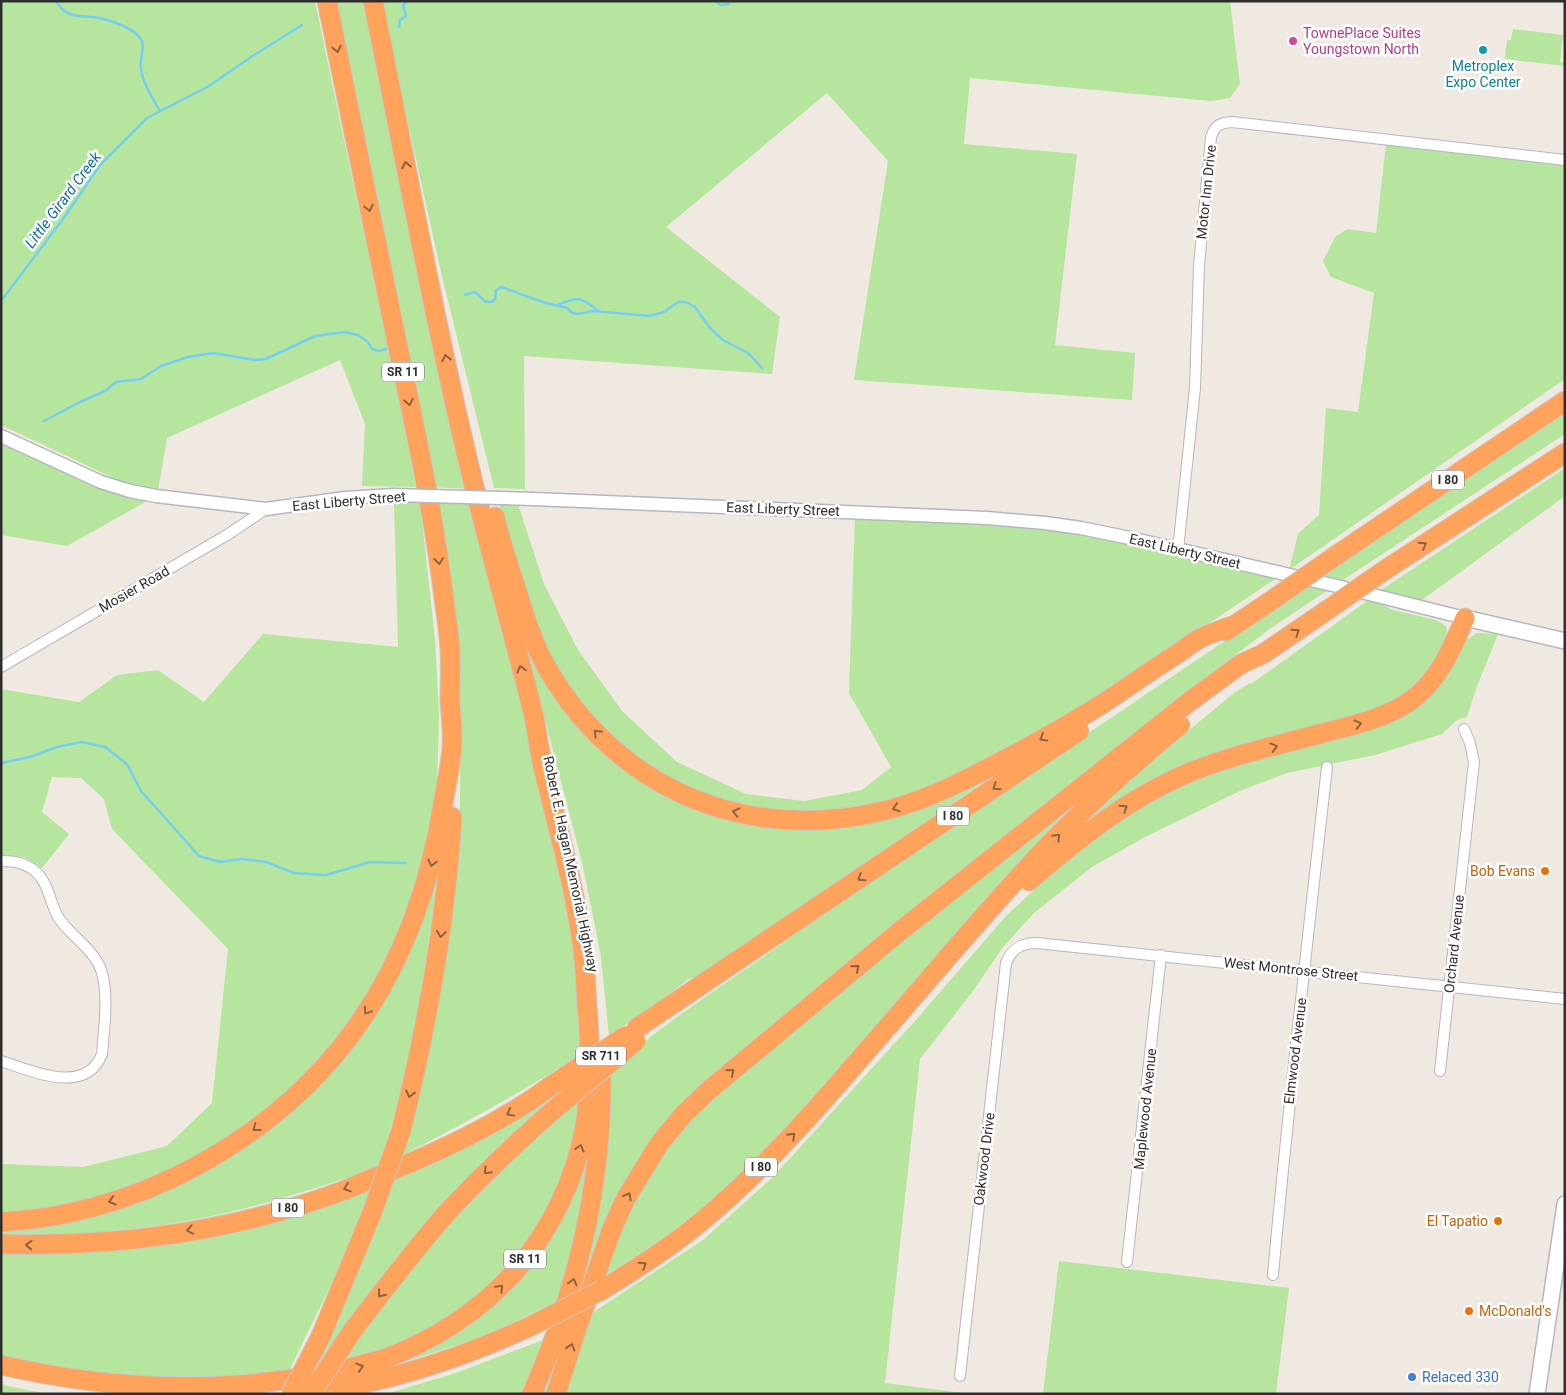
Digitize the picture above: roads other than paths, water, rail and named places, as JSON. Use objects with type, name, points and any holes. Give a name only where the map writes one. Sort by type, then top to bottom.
[{"type":"highway","name":"SR 11","points":[[1,1222],[46,1218],[85,1210],[128,1197],[177,1176],[216,1156],[284,1107],[313,1078],[354,1031],[384,985],[402,950],[419,908],[437,845],[452,746],[450,650],[433,518],[327,1]]},
{"type":"highway","name":"SR 11","points":[[1,1365],[76,1380],[155,1390],[234,1390],[283,1386],[337,1375],[368,1365],[424,1342],[448,1328],[493,1295],[513,1274],[547,1227],[561,1202],[584,1135],[591,1048],[583,951],[576,908],[542,761],[534,716],[475,489],[424,257],[375,14]]},
{"type":"highway","points":[[453,388],[480,455],[498,528],[527,623],[545,665],[559,688],[581,717],[612,748],[633,765],[672,789],[724,809],[750,816],[778,820],[814,821],[857,817],[890,810],[910,803],[948,788],[1000,762],[1096,708],[1199,639],[1235,625]]},
{"type":"highway","points":[[1364,538],[1394,507],[1565,388]]},
{"type":"highway","name":"I 80","points":[[1,1244],[38,1245],[142,1238],[209,1227],[280,1210],[354,1186],[432,1153],[522,1106],[551,1086],[637,1035],[756,948],[1565,401]]},
{"type":"highway","name":"I 80","points":[[295,1394],[351,1386],[400,1375],[528,1333],[648,1262],[694,1228],[752,1176],[800,1128],[1018,878],[1086,807],[1137,761],[1247,672],[1262,654],[1382,572],[1565,453]]},
{"type":"highway","points":[[896,1017],[920,1002],[1014,894],[1074,843],[1103,822],[1139,799],[1185,774],[1224,761],[1364,722],[1388,713],[1402,705],[1425,687],[1438,672],[1450,653],[1465,618]]},
{"type":"highway","points":[[556,1394],[612,1229],[625,1200],[659,1144],[684,1114],[899,932],[980,867],[1189,702],[1241,664],[1262,654]]},
{"type":"highway","name":"Robert E. Hagan Memorial Highway","points":[[532,1394],[553,1343],[572,1287],[583,1241],[595,1177],[599,1139],[601,1085],[598,993],[590,940],[549,757],[534,716]]},
{"type":"highway","points":[[291,1394],[321,1336],[372,1213],[401,1130],[424,1034],[439,946],[450,850],[452,746]]},
{"type":"highway","points":[[311,1394],[353,1330],[399,1270],[446,1215],[496,1162],[637,1035]]},
{"type":"highway","points":[[353,1394],[417,1378],[462,1363],[528,1333]]},
{"type":"highway","points":[[1,1373],[74,1388],[119,1394]]},
{"type":"main road","name":"East Liberty Street","points":[[1465,618],[1565,641]]},
{"type":"main road","points":[[1536,1394],[1565,1204]]},
{"type":"street","name":"Motor Inn Drive","points":[[1178,550],[1196,381],[1199,266],[1212,137],[1217,126],[1232,122],[1565,160]]},
{"type":"street","name":"East Liberty Street","points":[[1,436],[72,470],[130,491],[186,500],[266,509],[346,498],[393,495],[533,499],[1017,520],[1081,528],[1341,587],[1465,618]]},
{"type":"street","name":"Mosier Road","points":[[1,667],[227,535],[266,509]]},
{"type":"street","name":"Orchard Avenue","points":[[1440,1071],[1474,762],[1470,743],[1464,729]]},
{"type":"street","name":"Elmwood Avenue","points":[[1273,1275],[1285,1139],[1327,767]]},
{"type":"street","points":[[1,861],[22,863],[30,867],[41,878],[59,918],[98,963],[104,983],[102,1054],[99,1061],[88,1074],[67,1078],[44,1074],[1,1061]]},
{"type":"street","name":"West Montrose Street","points":[[1017,947],[1024,944],[1037,943],[1565,999]]},
{"type":"street","name":"Oakwood Drive","points":[[960,1376],[1006,963],[1017,947]]},
{"type":"street","name":"Maplewood Avenue","points":[[1128,1262],[1162,955]]},
{"type":"waterway","points":[[56,1],[60,7],[70,14],[111,21],[128,28],[141,39],[143,45],[142,75],[160,111]]},
{"type":"waterway","name":"Little Girard Creek","points":[[399,27],[400,20],[406,16],[403,5],[407,1]]},
{"type":"waterway","name":"Little Girard Creek","points":[[715,1],[721,5],[729,4],[729,1]]},
{"type":"waterway","name":"Little Girard Creek","points":[[1,301],[66,215],[100,165],[147,118],[209,86],[302,25]]},
{"type":"waterway","points":[[465,295],[475,292],[486,302],[492,302],[495,299],[496,290],[501,287],[546,303],[567,308],[572,313],[578,314],[593,311],[650,316],[664,312],[678,302],[686,302],[695,307],[710,328],[723,340],[748,353],[762,368]]},
{"type":"waterway","points":[[557,305],[569,300],[578,299],[587,302],[597,310]]},
{"type":"waterway","points":[[44,421],[105,391],[116,382],[141,379],[161,366],[188,357],[213,353],[255,360],[266,359],[315,336],[345,332],[358,335],[368,342],[372,349],[378,351],[386,349]]},
{"type":"waterway","points":[[1,763],[82,742],[105,747],[127,764],[141,791],[199,856],[220,862],[242,859],[266,862],[294,873],[326,875],[370,862],[406,863]]},
{"type":"place","name":"TownePlace Suites Youngstown North","points":[[1293,41]]},
{"type":"place","name":"Metroplex Expo Center","points":[[1483,50]]},
{"type":"place","name":"Bob Evans","points":[[1545,871]]},
{"type":"place","name":"El Tapatio","points":[[1498,1221]]},
{"type":"place","name":"McDonald's","points":[[1469,1311]]},
{"type":"place","name":"Relaced 330","points":[[1412,1377]]}]
